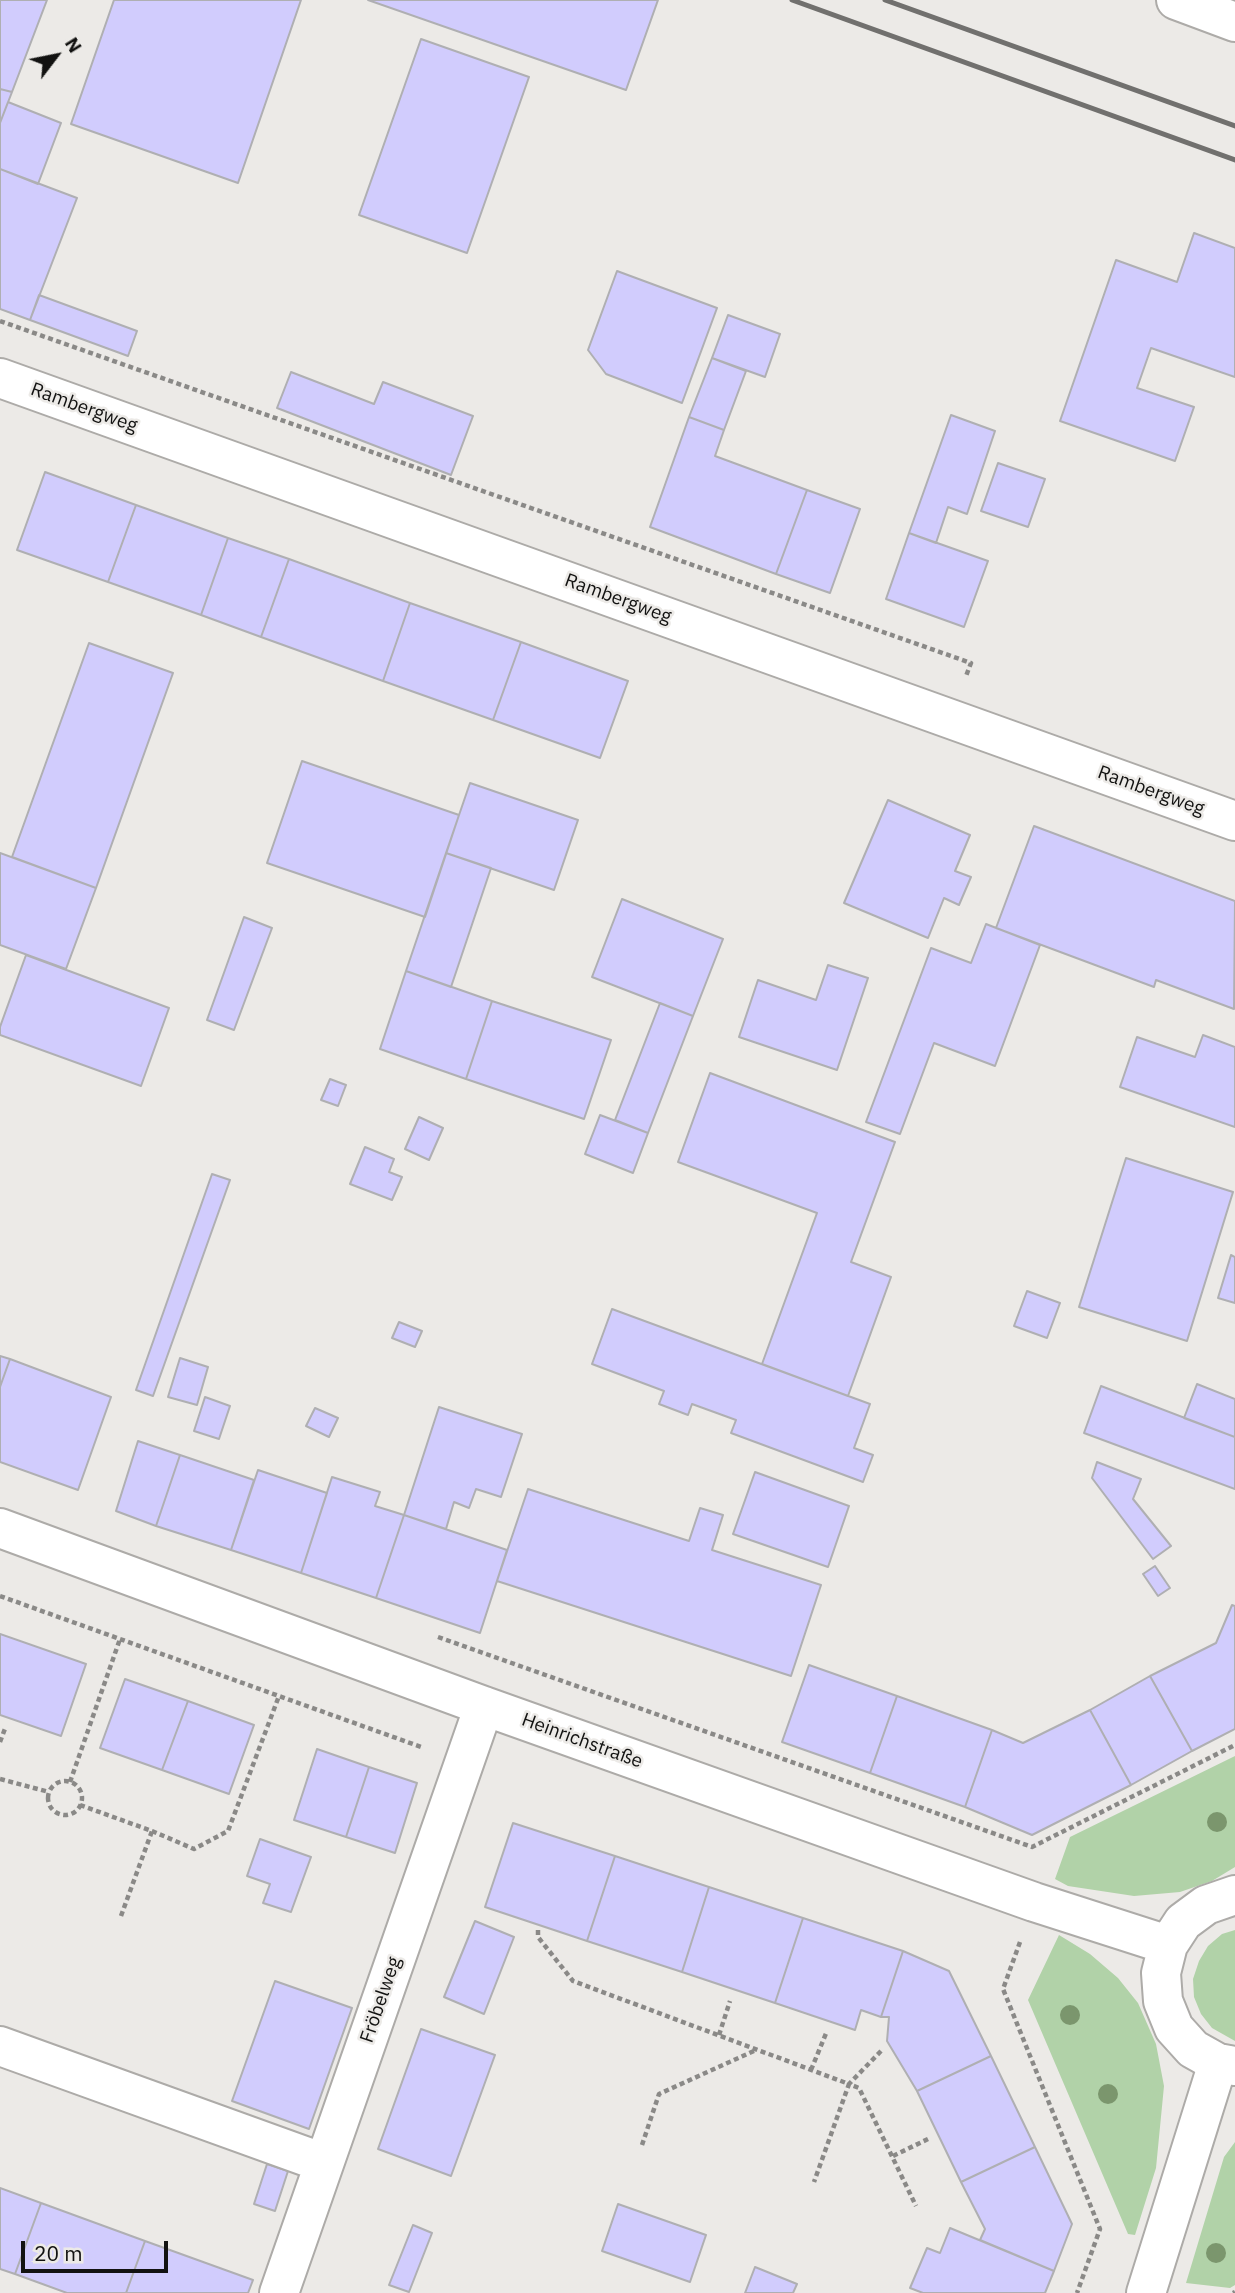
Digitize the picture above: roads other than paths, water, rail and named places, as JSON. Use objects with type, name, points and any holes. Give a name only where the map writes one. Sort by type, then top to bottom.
[{"type":"street","points":[[1176,0],[1235,22]]},
{"type":"street","name":"Rambergweg","points":[[0,378],[1235,821]]},
{"type":"street","name":"Heinrichstraße","points":[[0,1528],[484,1706],[1034,1902],[1168,1945]]},
{"type":"street","name":"Fröbelweg","points":[[279,2293],[484,1706]]},
{"type":"street","points":[[1146,2293],[1226,2065],[1193,2049],[1174,2028],[1163,2001],[1161,1973],[1168,1945],[1183,1922],[1206,1905],[1235,1895]]},
{"type":"street","points":[[0,2046],[324,2163]]},
{"type":"railway","points":[[792,0],[1235,160]]},
{"type":"railway","points":[[885,0],[1235,126]]}]
